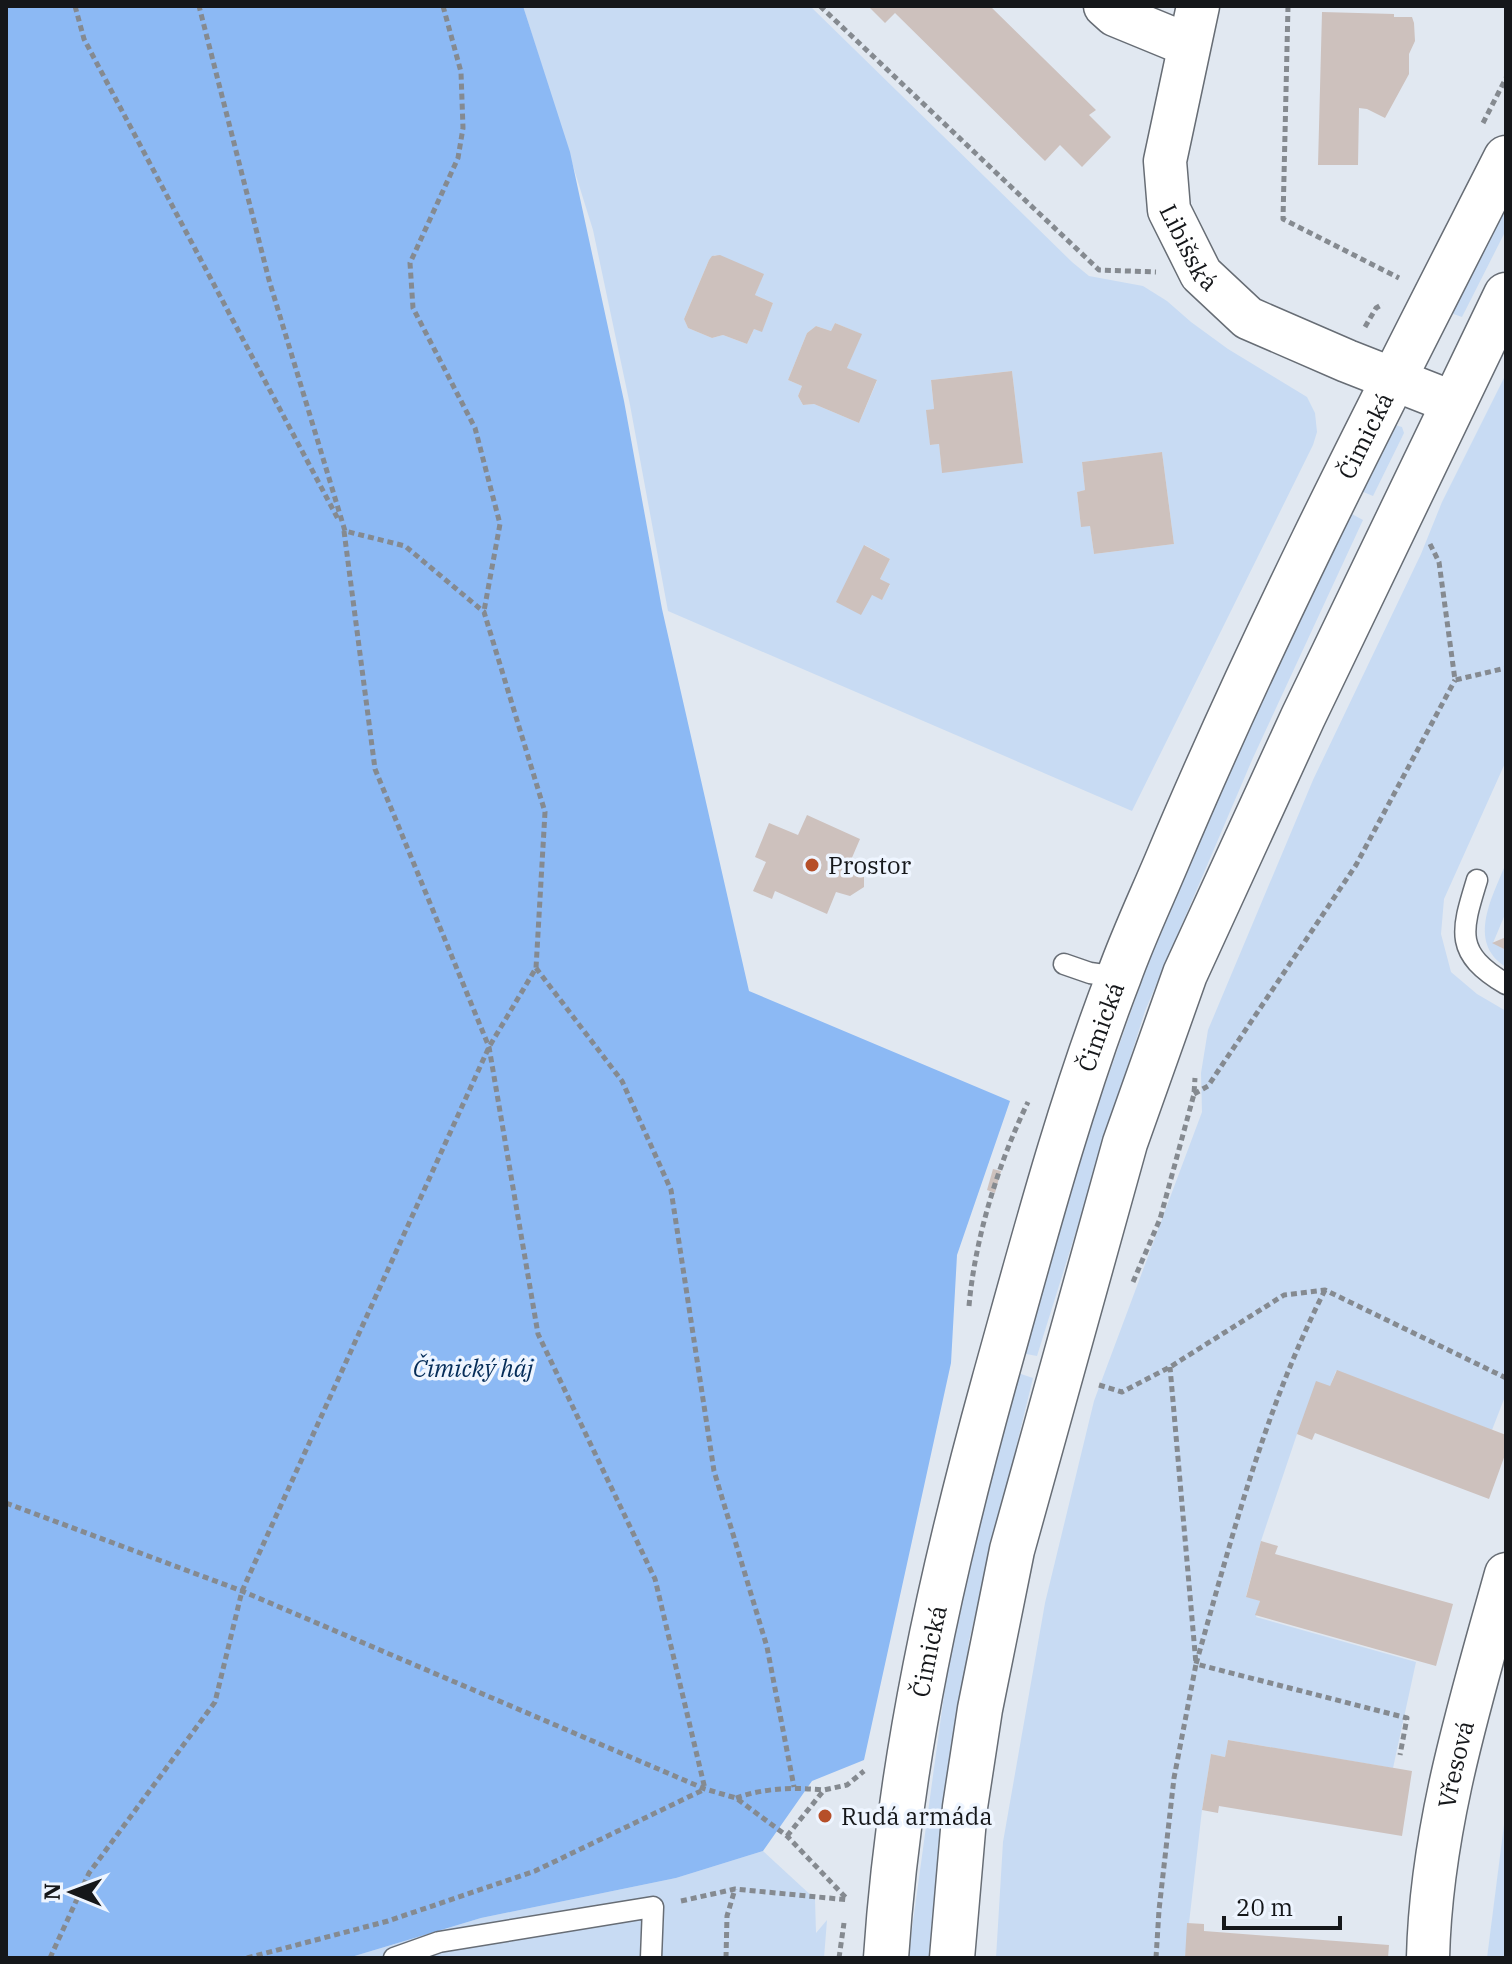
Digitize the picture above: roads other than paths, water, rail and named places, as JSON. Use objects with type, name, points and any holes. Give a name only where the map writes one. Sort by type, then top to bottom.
[{"type":"main road","name":"Čimická","points":[[886,1958],[869,1902],[902,1796],[959,1509],[1062,1142],[1118,977],[1256,660],[1506,158]]},
{"type":"main road","points":[[952,1958],[965,1807],[980,1709],[1012,1550],[1125,1143],[1185,974],[1303,717],[1506,295]]},
{"type":"street","points":[[1105,6],[1115,15],[1193,26]]},
{"type":"street","name":"Libišská","points":[[1193,26],[1165,161],[1169,210],[1201,274],[1248,318],[1454,403]]},
{"type":"street","name":"Vřesová","points":[[1428,1958],[1428,1922],[1454,1761],[1506,1574]]},
{"type":"lane","points":[[1477,880],[1464,923],[1470,955],[1484,971],[1506,984]]},
{"type":"lane","points":[[1064,964],[1090,973],[1118,977]]},
{"type":"lane","points":[[394,1958],[439,1942],[653,1907],[651,1958]]},
{"type":"place","name":"Prostor","points":[[812,865]]},
{"type":"place","name":"Rudá armáda","points":[[825,1816]]},
{"type":"park label","name":"Čimický háj","points":[[473,1368]]}]
